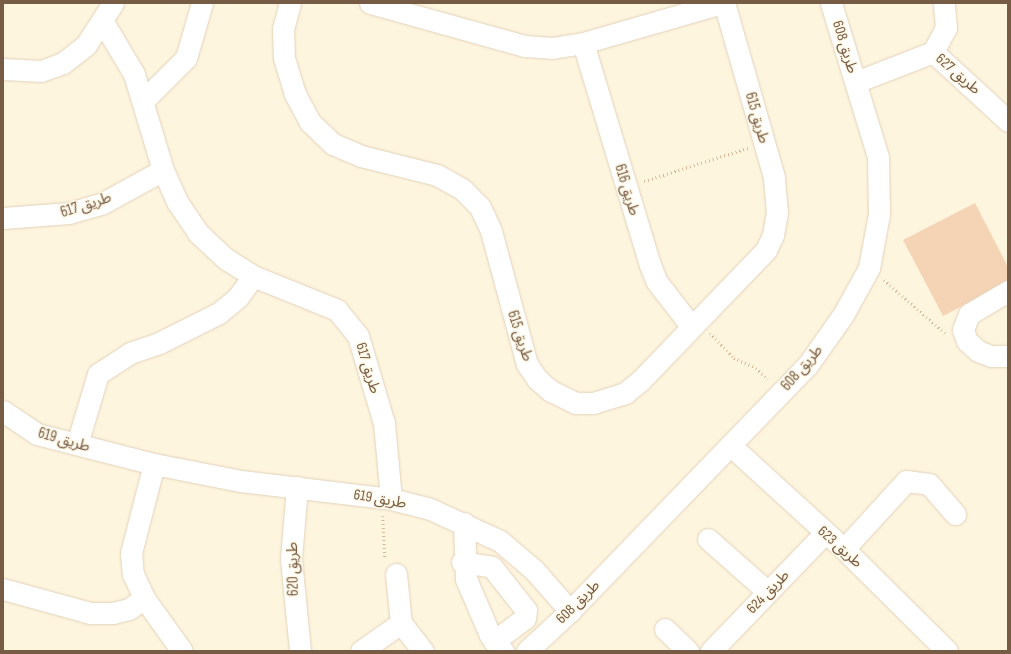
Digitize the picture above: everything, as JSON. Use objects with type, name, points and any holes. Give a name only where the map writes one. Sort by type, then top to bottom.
[{"type":"street","points":[[3,69],[41,71],[63,63],[86,45],[103,22],[113,3]]},
{"type":"street","points":[[143,101],[186,58],[202,3]]},
{"type":"street","name":"طريق 615","points":[[290,3],[283,29],[284,58],[295,94],[310,122],[333,144],[450,181],[480,207],[491,231],[527,364],[536,379],[551,391],[576,402],[604,401],[625,393],[766,250],[773,235],[777,213],[774,177],[723,3]]},
{"type":"street","points":[[377,4],[525,46],[552,48],[583,43],[723,3]]},
{"type":"street","name":"طريق 608","points":[[527,651],[570,612],[807,366],[843,315],[869,268],[879,214],[878,157],[831,3]]},
{"type":"street","points":[[933,52],[946,28],[944,3]]},
{"type":"street","name":"طريق 617","points":[[103,22],[134,74],[163,170],[178,203],[198,233],[226,260],[253,276],[337,310],[358,336],[384,423],[391,499]]},
{"type":"street","name":"طريق 616","points":[[583,43],[626,186],[657,282],[694,323]]},
{"type":"street","name":"طريق 627","points":[[856,82],[933,52],[1008,121]]},
{"type":"street","name":"طريق 617","points":[[3,218],[69,213],[103,203],[163,170]]},
{"type":"street","points":[[77,444],[98,374],[130,354],[159,343],[219,313],[238,297],[253,276]]},
{"type":"street","points":[[1008,292],[969,314],[963,330],[967,341],[984,354],[1008,356]]},
{"type":"street","name":"طريق 619","points":[[3,411],[37,434],[154,464],[241,481],[391,499],[428,508],[464,523],[500,541],[534,570],[570,612]]},
{"type":"street","name":"طريق 623","points":[[730,445],[844,549],[947,651]]},
{"type":"street","points":[[154,464],[131,553],[133,574],[144,598],[182,651]]},
{"type":"street","points":[[844,549],[906,481],[929,484],[955,514]]},
{"type":"street","name":"طريق 620","points":[[296,487],[291,559],[300,651]]},
{"type":"street","points":[[462,562],[492,567],[526,610],[525,618],[498,646],[466,579],[462,562],[464,523]]},
{"type":"street","name":"طريق 624","points":[[714,650],[825,533]]},
{"type":"street","points":[[708,539],[768,592]]},
{"type":"street","points":[[396,574],[401,623],[423,651]]},
{"type":"street","points":[[3,588],[90,613],[113,613],[130,609],[144,598]]},
{"type":"street","points":[[361,651],[401,623]]},
{"type":"street","points":[[666,629],[688,651]]},
{"type":"path","points":[[626,186],[764,143]]},
{"type":"path","points":[[869,268],[947,334],[967,341]]},
{"type":"path","points":[[694,323],[734,358],[756,368],[782,391]]},
{"type":"building","points":[[975,203],[1008,267],[1008,282],[943,316],[903,240]]}]
